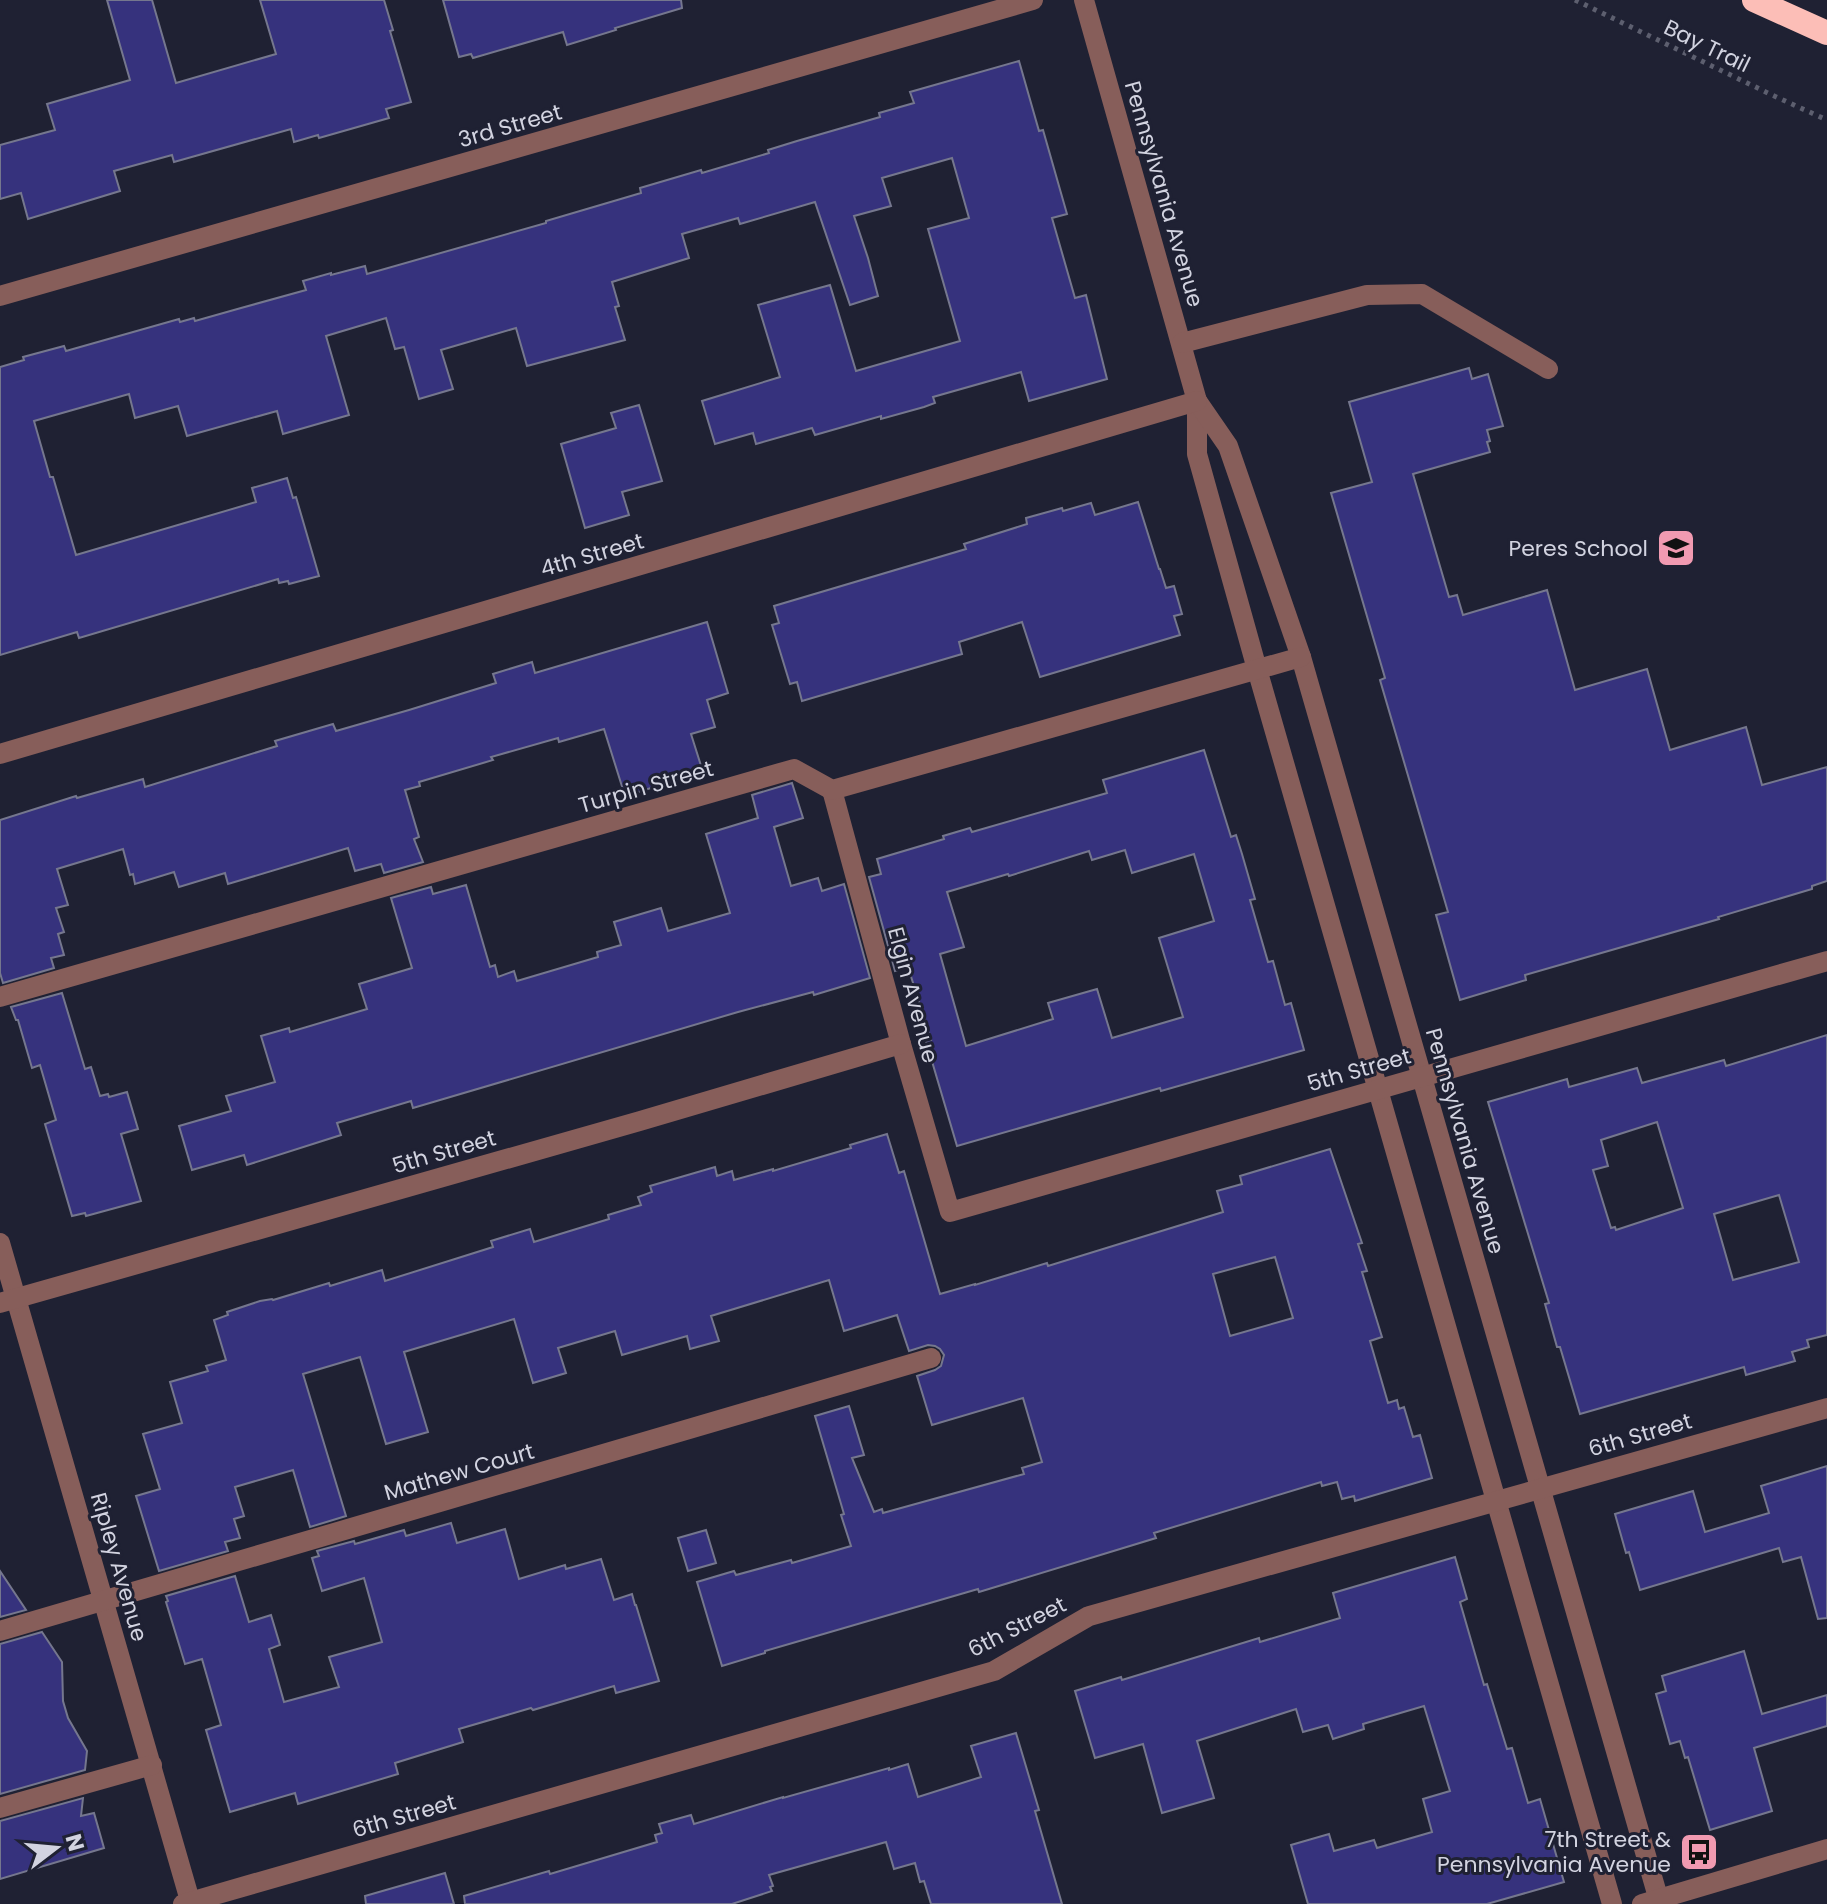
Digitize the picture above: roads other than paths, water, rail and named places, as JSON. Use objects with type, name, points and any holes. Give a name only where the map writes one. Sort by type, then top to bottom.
[{"type":"highway","points":[[1754,0],[1827,33]]},
{"type":"street","name":"3rd Street","points":[[0,296],[1033,0]]},
{"type":"street","name":"Pennsylvania Avenue","points":[[1084,0],[1197,401],[1197,454],[1612,1904]]},
{"type":"street","points":[[1182,343],[1367,295],[1422,294],[1548,369]]},
{"type":"street","name":"Pennsylvania Avenue","points":[[1197,401],[1228,446],[1301,657],[1540,1488],[1654,1902]]},
{"type":"street","name":"4th Street","points":[[0,754],[1197,401]]},
{"type":"street","points":[[832,790],[1301,657]]},
{"type":"street","name":"Turpin Street","points":[[0,997],[794,769],[832,790]]},
{"type":"street","name":"Elgin Avenue","points":[[832,790],[950,1212]]},
{"type":"street","name":"5th Street","points":[[950,1212],[1827,961]]},
{"type":"street","name":"5th Street","points":[[8,1301],[901,1044]]},
{"type":"street","name":"Ripley Avenue","points":[[0,1243],[8,1301],[105,1601],[189,1903]]},
{"type":"street","name":"Mathew Court","points":[[0,1631],[931,1358]]},
{"type":"street","name":"6th Street","points":[[189,1903],[994,1671],[1089,1616],[1827,1408]]},
{"type":"street","points":[[0,1808],[152,1765]]},
{"type":"street","points":[[1654,1902],[1827,1849]]},
{"type":"place","name":"Peres School","points":[[1676,548]]},
{"type":"place","name":"7th Street & Pennsylvania Avenue","points":[[1699,1852]]}]
